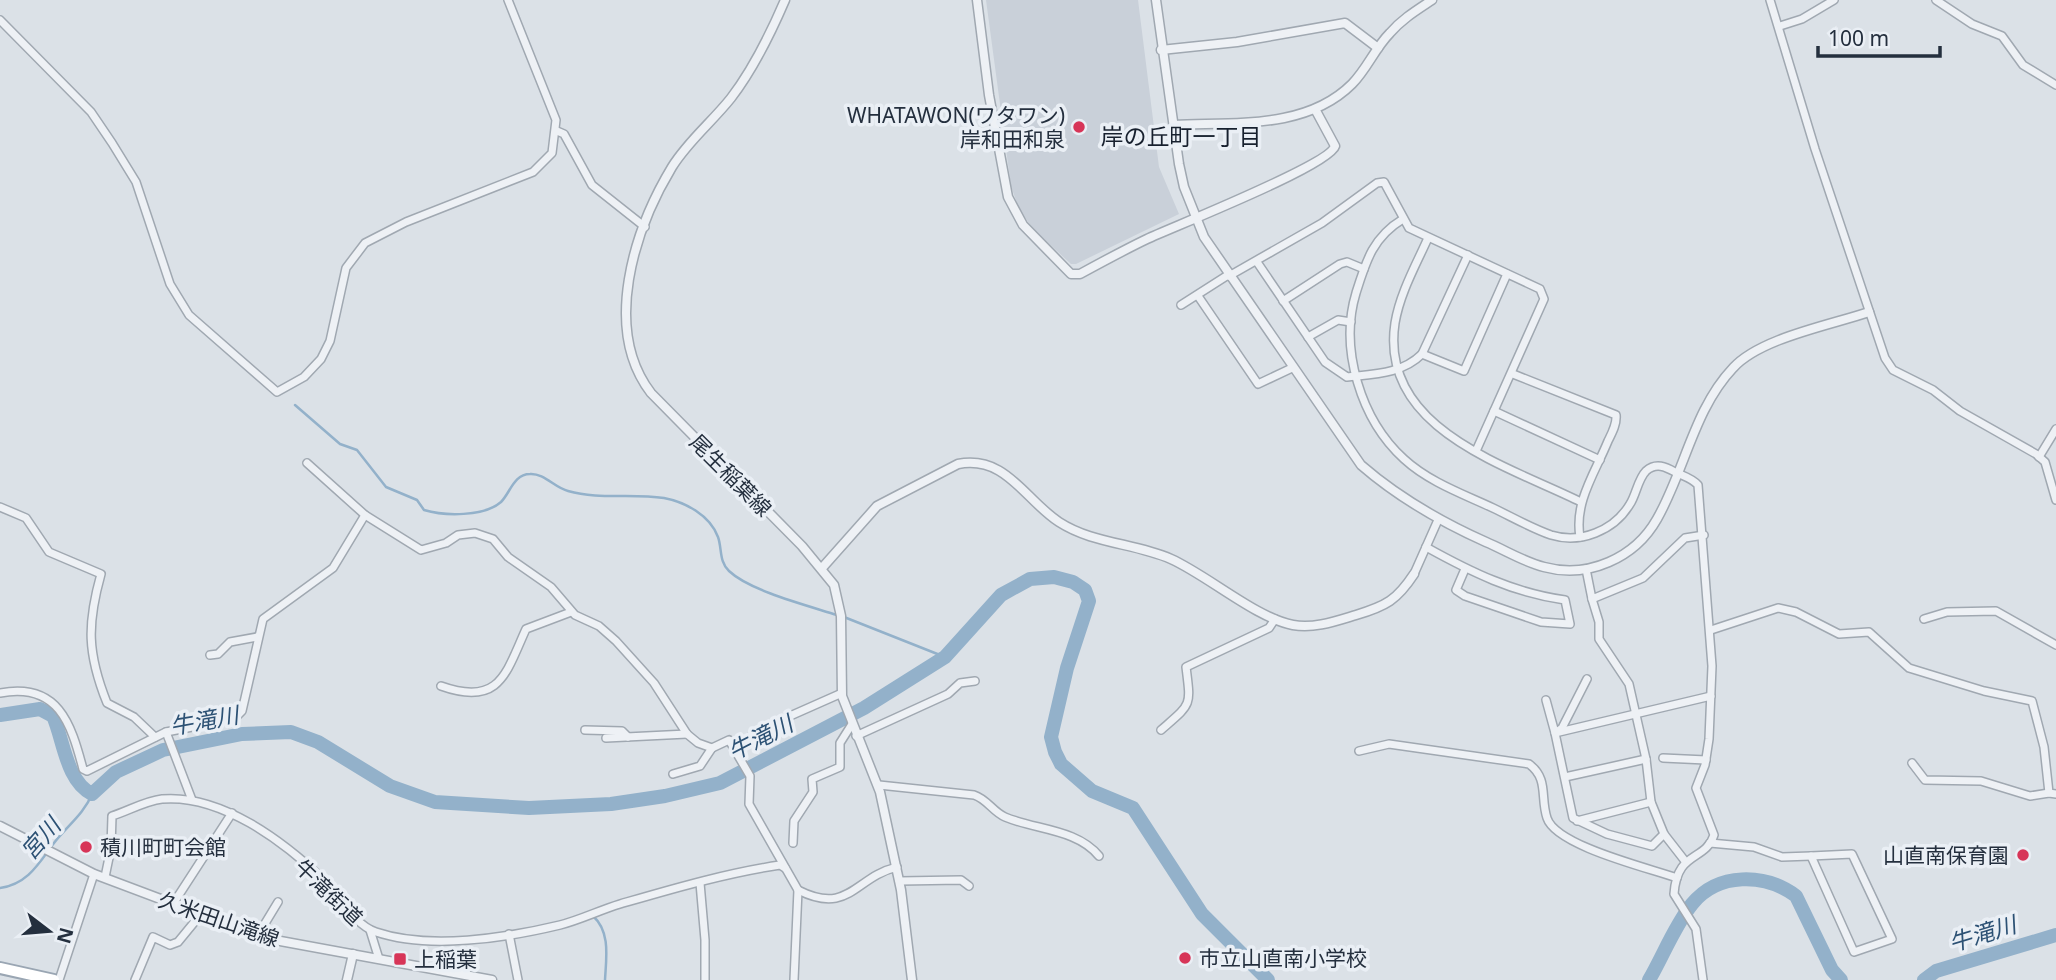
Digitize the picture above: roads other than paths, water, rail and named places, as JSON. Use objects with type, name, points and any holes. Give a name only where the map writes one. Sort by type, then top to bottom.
[{"type":"main road","points":[[0,968],[56,980]]},
{"type":"street","points":[[0,20],[91,112],[113,143],[136,182],[170,284],[188,315],[276,392],[304,377],[321,359],[330,341],[346,268],[365,243],[406,222],[533,172],[552,153],[557,131],[551,105],[508,0]]},
{"type":"street","name":"尾生稲葉線","points":[[785,0],[743,82],[673,166],[645,227],[630,277],[625,325],[636,369],[660,403],[822,568],[838,596],[842,694],[856,736],[879,785],[900,881],[912,980]]},
{"type":"street","points":[[977,0],[1003,178],[1013,211],[1032,237],[1072,274],[1080,274],[1195,217],[1276,183],[1334,151],[1335,146],[1315,109]]},
{"type":"street","points":[[1156,0],[1161,50],[1184,187],[1195,217],[1204,237],[1292,368],[1361,465],[1385,487],[1438,520],[1544,567],[1586,569],[1606,564],[1634,548],[1658,517],[1716,388],[1734,366],[1754,351],[1869,312]]},
{"type":"street","points":[[1174,125],[1282,119],[1315,109],[1352,84],[1378,48],[1409,14],[1432,0]]},
{"type":"street","points":[[1770,0],[1815,149],[1885,358],[1893,370],[1933,390],[1960,411],[2039,457],[2045,462],[2056,500]]},
{"type":"street","points":[[1780,26],[1802,19],[1834,0]]},
{"type":"street","points":[[1936,0],[1972,24],[2002,36],[2023,65],[2056,85]]},
{"type":"street","points":[[1161,50],[1237,42],[1345,23],[1378,48]]},
{"type":"street","points":[[557,131],[564,134],[592,185],[645,227]]},
{"type":"street","points":[[1181,305],[1350,205],[1377,183],[1384,182],[1409,228],[1540,289],[1544,299],[1513,374],[1476,451]]},
{"type":"street","points":[[1403,219],[1384,230],[1364,269],[1353,305],[1350,341],[1356,376],[1378,429],[1404,460],[1422,473],[1548,534],[1564,538],[1601,531],[1616,521],[1630,503],[1645,472],[1654,466],[1664,466],[1698,485],[1710,630],[1711,695],[1706,760],[1696,788],[1714,835],[1710,843],[1685,861],[1677,877],[1676,899],[1696,929],[1703,980]]},
{"type":"street","points":[[1428,237],[1401,297],[1395,323],[1399,370],[1412,401],[1426,418],[1453,439],[1581,502]]},
{"type":"street","points":[[1257,262],[1325,362],[1337,373],[1356,376],[1399,370],[1422,354],[1468,255]]},
{"type":"street","points":[[1283,301],[1340,264],[1347,262],[1364,269]]},
{"type":"street","points":[[1422,354],[1464,371],[1507,274]]},
{"type":"street","points":[[1198,296],[1258,384],[1292,368]]},
{"type":"street","points":[[1308,337],[1338,320],[1352,323]]},
{"type":"street","points":[[1513,374],[1616,415],[1581,502],[1577,522],[1580,537]]},
{"type":"street","points":[[1494,411],[1600,460]]},
{"type":"street","points":[[2039,457],[2056,429]]},
{"type":"street","points":[[822,568],[877,506],[958,464],[971,462],[999,468],[1042,508],[1074,530],[1169,558],[1275,619],[1296,626],[1317,625],[1378,609],[1400,595],[1415,574],[1438,520]]},
{"type":"street","points":[[307,463],[365,515],[421,550],[446,543],[458,535],[475,533],[493,539],[508,557],[551,587],[571,612],[599,626],[644,670],[687,734],[698,743],[712,748]]},
{"type":"street","points":[[0,507],[26,518],[49,552],[101,574],[90,612],[94,670],[107,703],[134,717],[155,737]]},
{"type":"street","points":[[0,693],[31,692],[52,703],[69,722],[83,769],[87,771],[166,732],[234,719],[240,714],[257,637],[268,612],[333,568],[365,515]]},
{"type":"street","points":[[1592,600],[1643,578],[1685,538],[1704,535]]},
{"type":"street","points":[[1426,547],[1465,569],[1524,593],[1565,600],[1570,624],[1541,622],[1465,596],[1456,590],[1465,569]]},
{"type":"street","points":[[1586,569],[1599,622],[1599,639],[1629,684],[1646,759],[1651,802],[1664,834],[1685,861]]},
{"type":"street","points":[[1710,630],[1759,613],[1788,609],[1839,634],[1869,632],[1909,668],[1984,691],[2032,701],[2052,794],[2030,796],[1981,781],[1925,780],[1912,763]]},
{"type":"street","points":[[1924,619],[1947,612],[1996,611],[2056,645]]},
{"type":"street","points":[[442,686],[468,694],[498,686],[512,667],[526,629],[571,612]]},
{"type":"street","points":[[1161,730],[1187,707],[1190,700],[1186,667],[1269,628],[1275,619]]},
{"type":"street","points":[[210,655],[218,654],[230,642],[257,637]]},
{"type":"street","points":[[1555,733],[1562,728],[1587,679]]},
{"type":"street","points":[[856,736],[948,694],[960,683],[975,681]]},
{"type":"street","points":[[733,747],[772,724],[842,694]]},
{"type":"street","points":[[1555,733],[1637,716],[1711,695]]},
{"type":"street","points":[[1546,700],[1573,818],[1607,834],[1652,846],[1664,834]]},
{"type":"street","points":[[793,843],[794,821],[813,792],[812,779],[840,767],[840,743],[852,724]]},
{"type":"street","points":[[584,730],[622,731],[628,737]]},
{"type":"street","points":[[166,732],[192,800]]},
{"type":"street","points":[[606,738],[687,734]]},
{"type":"street","points":[[673,774],[700,766],[712,748],[729,740],[742,758],[750,776],[749,804],[798,890],[794,980]]},
{"type":"street","points":[[1359,751],[1399,744],[1529,764],[1542,778],[1547,819],[1562,835],[1677,877]]},
{"type":"street","points":[[1663,758],[1706,760]]},
{"type":"street","points":[[1564,777],[1646,759]]},
{"type":"street","points":[[879,785],[974,795],[983,798],[1003,816],[1083,841],[1099,856]]},
{"type":"street","name":"牛滝街道","points":[[105,877],[111,848],[112,816],[151,801],[192,800],[232,813],[259,829],[323,880],[370,930],[399,938],[453,941],[561,924],[744,870],[780,865],[785,868]]},
{"type":"street","points":[[1577,821],[1651,802]]},
{"type":"street","points":[[173,904],[232,813]]},
{"type":"street","name":"久米田山滝線","points":[[0,826],[94,874],[258,935],[492,980]]},
{"type":"street","points":[[1710,843],[1754,847],[1782,857],[1852,854],[1892,939],[1854,953],[1811,856]]},
{"type":"street","points":[[798,890],[827,901],[837,899],[863,886],[881,871],[897,867]]},
{"type":"street","points":[[56,980],[94,874]]},
{"type":"street","points":[[900,881],[961,880],[969,886]]},
{"type":"street","points":[[700,883],[705,927],[705,980]]},
{"type":"street","points":[[258,935],[278,902]]},
{"type":"street","points":[[135,980],[153,937],[170,945],[178,942],[201,914]]},
{"type":"street","points":[[370,930],[379,959]]},
{"type":"street","points":[[509,933],[518,980]]},
{"type":"street","points":[[347,980],[353,954]]},
{"type":"waterway","points":[[295,405],[340,444],[357,450],[386,487],[417,500],[424,510],[453,514],[474,513],[494,507],[520,477],[530,474],[580,494],[672,500],[688,506],[709,522],[718,537],[724,563],[729,571],[739,578],[780,597],[837,615]]},
{"type":"waterway","name":"牛滝川","points":[[0,715],[40,709],[53,716],[71,770],[76,780],[92,794],[116,772],[163,750],[242,734],[291,732],[318,742],[390,786],[435,802],[529,808],[611,804],[665,796],[720,783],[864,708],[945,657],[1001,595],[1030,579],[1054,577],[1073,582],[1085,590],[1089,601],[1067,668],[1051,737],[1061,764],[1092,791],[1133,808],[1202,914],[1268,980]]},
{"type":"waterway","points":[[844,617],[945,657]]},
{"type":"waterway","name":"宮川","points":[[0,888],[10,886],[32,872],[80,814],[92,794]]},
{"type":"waterway","name":"牛滝川","points":[[1649,980],[1692,904],[1715,886],[1742,879],[1770,883],[1796,896],[1832,970],[1841,980]]},
{"type":"waterway","points":[[593,916],[599,922],[605,938],[605,980]]},
{"type":"waterway","name":"牛滝川","points":[[1924,980],[1936,971],[2056,935]]},
{"type":"place","name":"WHATAWON(ワタワン) 岸和田和泉","points":[[1079,127]]},
{"type":"place","name":"積川町町会館","points":[[86,847]]},
{"type":"place","name":"山直南保育園","points":[[2023,855]]},
{"type":"place","name":"市立山直南小学校","points":[[1185,958]]},
{"type":"place","name":"上稲葉","points":[[400,959]]},
{"type":"district","name":"岸の丘町一丁目","points":[[1181,136]]}]
